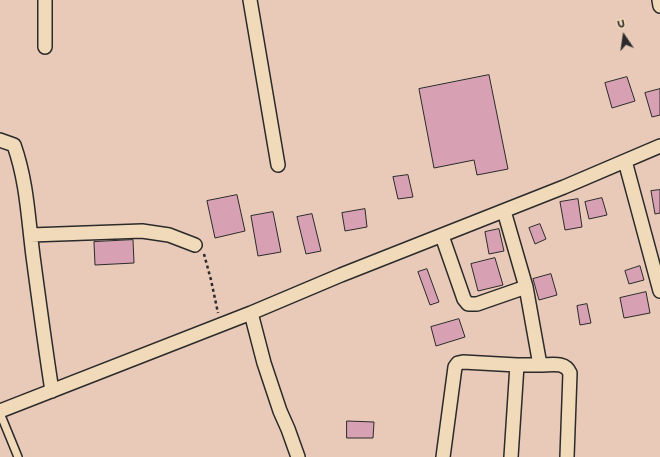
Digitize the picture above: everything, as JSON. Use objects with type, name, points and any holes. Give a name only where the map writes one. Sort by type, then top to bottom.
[{"type":"street","points":[[45,0],[45,47]]},
{"type":"street","points":[[250,0],[278,164]]},
{"type":"street","points":[[659,0],[660,6]]},
{"type":"street","points":[[0,140],[14,145],[21,164],[25,184],[42,324],[52,391]]},
{"type":"street","points":[[0,412],[251,313],[341,275],[564,188],[625,160],[660,146]]},
{"type":"street","points":[[625,160],[660,291]]},
{"type":"street","points":[[504,211],[526,287],[540,365]]},
{"type":"street","points":[[31,235],[142,230],[169,234],[195,245]]},
{"type":"street","points":[[442,236],[464,299],[468,304],[477,304],[526,287]]},
{"type":"street","points":[[251,313],[264,364],[298,457]]},
{"type":"street","points":[[448,457],[442,457],[455,367],[458,362],[463,362],[517,365],[563,365],[568,367],[570,373],[567,457]]},
{"type":"street","points":[[511,457],[517,365]]},
{"type":"lane","points":[[0,412],[18,457]]},
{"type":"path","points":[[195,245],[204,254],[221,325]]},
{"type":"building","points":[[489,75],[508,169],[477,175],[474,160],[434,168],[419,89]]},
{"type":"building","points":[[627,77],[635,101],[612,108],[605,83]]},
{"type":"building","points":[[660,89],[660,115],[652,117],[645,93]]},
{"type":"building","points":[[408,175],[413,197],[398,199],[393,177]]},
{"type":"building","points":[[660,190],[660,213],[655,214],[651,191]]},
{"type":"building","points":[[237,195],[245,231],[215,238],[207,201]]},
{"type":"building","points":[[602,198],[607,215],[589,219],[585,202]]},
{"type":"building","points":[[578,199],[582,227],[565,230],[560,202]]},
{"type":"building","points":[[365,209],[367,227],[345,231],[342,213]]},
{"type":"building","points":[[273,212],[281,252],[258,256],[251,216]]},
{"type":"building","points":[[312,214],[321,251],[306,254],[297,217]]},
{"type":"building","points":[[540,224],[546,239],[535,244],[529,228]]},
{"type":"building","points":[[499,229],[504,251],[489,254],[485,232]]},
{"type":"building","points":[[133,240],[134,263],[95,265],[94,242]]},
{"type":"building","points":[[495,258],[503,285],[478,291],[471,264]]},
{"type":"building","points":[[640,266],[644,280],[629,284],[625,271]]},
{"type":"building","points":[[427,269],[439,302],[430,305],[418,272]]},
{"type":"building","points":[[551,274],[557,295],[539,300],[533,279]]},
{"type":"building","points":[[646,292],[650,313],[624,318],[620,298]]},
{"type":"building","points":[[587,304],[591,323],[580,325],[577,306]]},
{"type":"building","points":[[459,319],[465,337],[436,346],[431,327]]},
{"type":"building","points":[[347,421],[374,422],[373,438],[347,438]]}]
